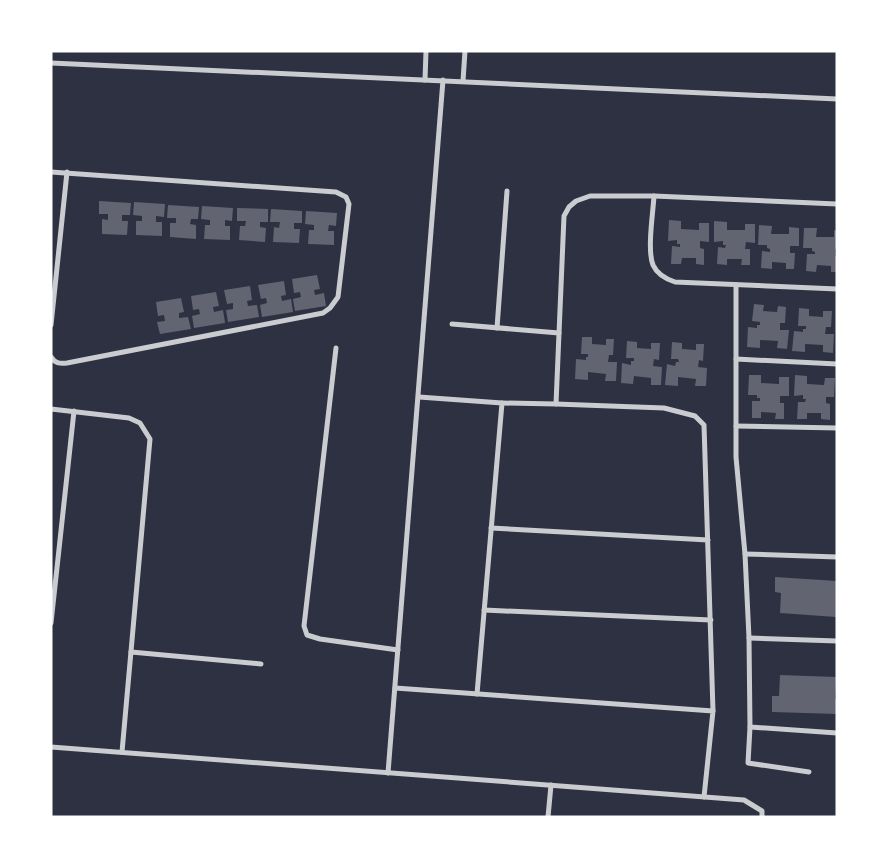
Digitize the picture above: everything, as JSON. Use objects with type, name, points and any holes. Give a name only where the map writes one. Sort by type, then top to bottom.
[{"type":"street","points":[[425,80],[426,51]]},
{"type":"street","points":[[463,81],[465,51]]},
{"type":"street","points":[[51,63],[837,99]]},
{"type":"street","points":[[388,773],[443,80]]},
{"type":"street","points":[[51,172],[336,192],[346,197],[350,204],[338,297],[330,308],[323,313],[67,363],[60,364],[54,361],[51,356]]},
{"type":"street","points":[[51,326],[67,172]]},
{"type":"street","points":[[496,328],[507,191]]},
{"type":"street","points":[[556,404],[564,216],[569,207],[576,201],[590,196],[654,196],[837,204]]},
{"type":"street","points":[[654,196],[651,251],[653,265],[667,279],[675,282],[837,289]]},
{"type":"street","points":[[736,285],[736,457],[745,554],[749,638],[750,727],[748,763],[809,772]]},
{"type":"street","points":[[452,324],[559,333]]},
{"type":"street","points":[[336,348],[304,626],[307,635],[398,650]]},
{"type":"street","points":[[736,359],[837,364]]},
{"type":"street","points":[[419,397],[502,404],[664,408],[696,416],[704,425],[713,712],[704,797]]},
{"type":"street","points":[[477,694],[502,404]]},
{"type":"street","points":[[51,409],[129,418],[140,423],[150,440],[122,752]]},
{"type":"street","points":[[51,623],[74,411]]},
{"type":"street","points":[[736,426],[837,428]]},
{"type":"street","points":[[491,528],[708,540]]},
{"type":"street","points":[[745,554],[837,558]]},
{"type":"street","points":[[484,610],[710,620]]},
{"type":"street","points":[[749,638],[837,641]]},
{"type":"street","points":[[131,652],[261,664]]},
{"type":"street","points":[[395,688],[713,712]]},
{"type":"street","points":[[750,727],[837,733]]},
{"type":"street","points":[[51,747],[744,800],[762,811],[762,817]]},
{"type":"street","points":[[548,817],[551,785]]},
{"type":"building","points":[[99,201],[131,203],[130,215],[122,215],[122,221],[128,221],[127,235],[102,234],[102,219],[108,220],[108,214],[99,214]]},
{"type":"building","points":[[134,202],[165,204],[164,217],[156,216],[156,222],[162,222],[162,236],[136,235],[136,221],[142,221],[142,216],[133,215]]},
{"type":"building","points":[[168,205],[199,207],[198,219],[191,219],[190,224],[196,225],[196,239],[170,237],[170,223],[176,223],[176,218],[167,218]]},
{"type":"building","points":[[202,206],[233,208],[232,221],[225,220],[225,226],[230,226],[230,240],[204,239],[205,225],[210,225],[210,220],[201,219]]},
{"type":"building","points":[[237,208],[268,209],[268,222],[260,222],[260,227],[266,228],[265,242],[239,240],[240,226],[245,226],[246,221],[237,221]]},
{"type":"building","points":[[271,209],[302,211],[302,223],[294,223],[294,229],[300,229],[299,243],[273,242],[274,227],[279,228],[280,222],[270,222]]},
{"type":"building","points":[[306,211],[337,213],[336,226],[329,225],[328,231],[334,231],[334,245],[308,244],[309,230],[314,230],[314,225],[305,224]]},
{"type":"building","points":[[669,220],[681,221],[681,229],[699,230],[699,223],[709,223],[709,242],[700,241],[700,248],[704,249],[704,265],[696,264],[696,258],[682,258],[681,264],[671,264],[672,246],[680,247],[680,244],[677,244],[677,240],[668,241]]},
{"type":"building","points":[[714,221],[727,222],[727,230],[745,230],[745,224],[755,224],[755,243],[746,242],[745,249],[750,249],[750,265],[741,265],[742,259],[727,259],[727,265],[717,264],[718,247],[725,248],[726,245],[723,245],[723,241],[714,242]]},
{"type":"building","points":[[759,225],[772,226],[771,234],[789,234],[789,227],[799,228],[799,246],[790,246],[790,253],[795,253],[794,269],[786,269],[786,263],[772,262],[772,269],[761,268],[762,251],[770,252],[770,249],[767,248],[767,245],[758,245]]},
{"type":"building","points":[[804,228],[817,228],[816,237],[834,237],[834,230],[837,231],[835,256],[837,256],[837,272],[831,272],[831,266],[817,265],[816,272],[806,271],[807,254],[815,254],[815,252],[812,251],[812,248],[803,248]]},
{"type":"building","points":[[317,275],[320,289],[314,290],[315,295],[324,293],[326,306],[295,311],[293,299],[301,297],[300,292],[294,293],[292,279]]},
{"type":"building","points":[[284,281],[286,295],[281,296],[282,301],[291,299],[293,312],[262,317],[260,305],[267,303],[266,298],[261,299],[258,285]]},
{"type":"building","points":[[250,286],[252,300],[247,301],[248,306],[257,305],[259,317],[228,322],[226,310],[233,309],[233,303],[227,304],[224,290]]},
{"type":"building","points":[[216,292],[219,306],[213,307],[214,312],[223,310],[225,323],[194,328],[192,316],[200,314],[199,309],[193,310],[191,296]]},
{"type":"building","points":[[181,298],[184,312],[179,313],[179,318],[188,317],[191,329],[160,334],[157,322],[165,321],[164,315],[158,316],[156,302]]},
{"type":"building","points":[[754,304],[764,305],[763,311],[777,312],[778,306],[786,307],[785,323],[780,323],[780,330],[789,330],[787,349],[777,348],[778,341],[760,340],[760,348],[747,347],[748,327],[757,328],[757,325],[760,325],[760,322],[752,321]]},
{"type":"building","points":[[799,308],[809,309],[809,316],[823,317],[823,311],[832,311],[831,327],[826,327],[825,334],[834,334],[833,353],[823,352],[823,345],[805,344],[805,352],[792,351],[794,331],[803,332],[803,329],[806,329],[806,326],[798,326]]},
{"type":"building","points":[[582,337],[592,337],[592,344],[606,345],[606,339],[614,339],[613,355],[609,355],[608,362],[617,362],[616,381],[605,381],[606,374],[588,372],[588,380],[575,379],[576,359],[586,360],[586,357],[588,357],[588,354],[581,354]]},
{"type":"building","points":[[627,341],[637,342],[637,348],[651,349],[651,343],[660,343],[659,360],[654,359],[653,366],[662,367],[661,385],[651,385],[651,378],[634,376],[633,384],[621,383],[622,363],[631,365],[631,361],[634,361],[634,358],[626,358]]},
{"type":"building","points":[[672,342],[682,343],[682,349],[696,350],[696,344],[704,344],[703,361],[699,360],[698,367],[707,368],[706,386],[695,386],[696,379],[678,377],[678,386],[665,385],[667,364],[675,366],[676,362],[679,362],[678,359],[671,359]]},
{"type":"building","points":[[749,375],[761,375],[761,383],[779,384],[779,377],[789,377],[789,396],[780,396],[780,403],[784,403],[784,419],[775,419],[776,413],[761,412],[761,418],[752,418],[752,401],[760,401],[760,398],[757,398],[757,395],[748,395]]},
{"type":"building","points":[[795,375],[807,376],[807,384],[824,385],[825,378],[835,378],[834,397],[826,397],[826,403],[830,404],[830,420],[821,419],[821,413],[807,413],[807,419],[797,419],[798,402],[805,402],[806,399],[803,399],[803,395],[794,396]]},
{"type":"building","points":[[775,577],[837,581],[836,617],[780,613],[781,593],[775,592]]},
{"type":"building","points":[[780,675],[836,677],[835,699],[837,699],[837,714],[772,712],[772,696],[779,696]]}]
